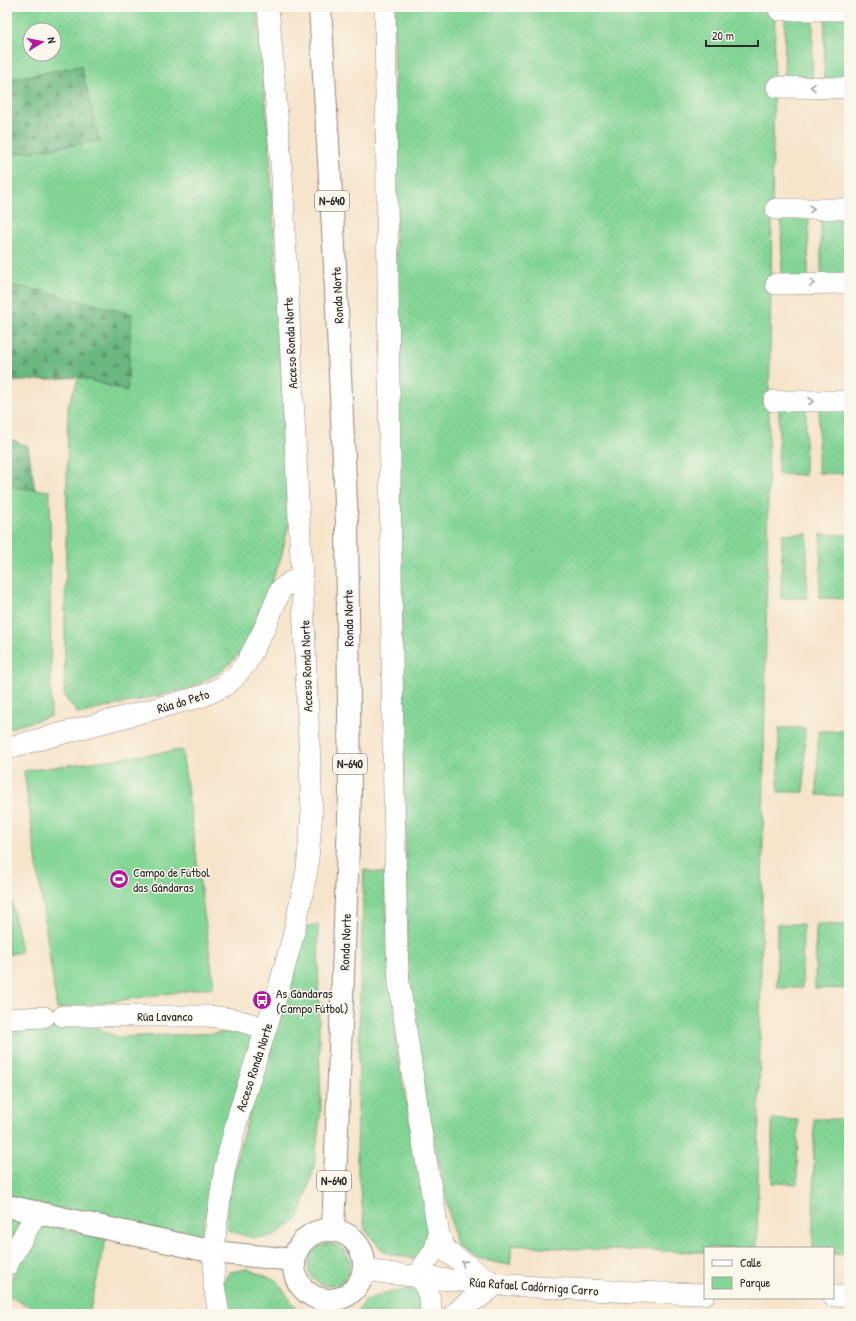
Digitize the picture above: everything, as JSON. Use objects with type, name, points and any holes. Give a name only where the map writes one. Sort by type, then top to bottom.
[{"type":"main road","name":"Ronda Norte","points":[[320,7],[334,238],[348,524],[350,795],[333,1230]]},
{"type":"main road","points":[[7,1206],[214,1252],[294,1260]]},
{"type":"main road","points":[[322,1230],[333,1230],[344,1233],[360,1248],[364,1270],[354,1289],[325,1307],[298,1282],[294,1271],[294,1260],[297,1250],[304,1240],[312,1234],[322,1230]]},
{"type":"street","name":"Acceso Ronda Norte","points":[[219,1314],[214,1285],[214,1252],[216,1227],[225,1167],[239,1113],[278,991],[293,936],[307,870],[312,811],[282,176],[271,33],[267,7]]},
{"type":"street","points":[[385,7],[393,743],[397,948],[401,991],[420,1125],[439,1235],[447,1252],[496,1285],[479,1298],[467,1303],[454,1314]]},
{"type":"street","points":[[779,10],[849,10]]},
{"type":"street","points":[[777,87],[849,88]]},
{"type":"street","points":[[776,209],[849,209]]},
{"type":"street","points":[[776,284],[849,283]]},
{"type":"street","points":[[774,401],[849,401]]},
{"type":"street","name":"Rúa do Peto","points":[[7,748],[203,696],[224,686],[235,677],[247,662],[264,629],[281,589],[292,581],[302,579]]},
{"type":"street","name":"Rúa Lavanco","points":[[7,1018],[209,1016],[232,1019],[266,1028]]},
{"type":"street","points":[[7,1265],[36,1212]]},
{"type":"street","points":[[431,1314],[430,1299],[421,1277],[423,1267],[435,1249],[439,1235]]},
{"type":"street","name":"Rúa Rafael Cadórniga Carro","points":[[364,1270],[496,1285],[574,1290],[704,1294]]},
{"type":"street","points":[[834,1296],[849,1296]]},
{"type":"green space","points":[[7,7],[257,7],[269,140],[290,518],[281,558],[246,647],[222,671],[191,688],[78,714],[64,696],[68,406],[79,377],[127,391],[41,291],[7,285],[7,155],[100,141],[81,66],[7,80]]},
{"type":"green space","points":[[394,7],[775,7],[757,1247],[704,1247],[704,1252],[575,1249],[512,1245],[510,1265],[476,1259],[456,1246],[419,1067],[408,989],[397,382]]},
{"type":"green space","points":[[785,18],[813,18],[812,83],[784,83]]},
{"type":"green space","points":[[825,18],[849,18],[849,84],[824,83]]},
{"type":"green space","points":[[81,66],[100,141],[7,155],[7,80]]},
{"type":"green space","points":[[781,212],[809,213],[808,279],[782,279]]},
{"type":"green space","points":[[821,213],[849,213],[849,280],[821,279]]},
{"type":"green space","points":[[7,285],[41,291],[132,314],[127,391],[79,377],[7,382]]},
{"type":"green space","points":[[7,402],[10,439],[28,446],[35,490],[7,486]]},
{"type":"green space","points":[[779,408],[806,408],[805,475],[778,474]]},
{"type":"green space","points":[[819,408],[849,408],[849,474],[818,473]]},
{"type":"green space","points":[[7,486],[50,491],[51,716],[7,729]]},
{"type":"green space","points":[[782,534],[807,534],[807,598],[781,598]]},
{"type":"green space","points":[[821,534],[849,535],[849,599],[820,598]]},
{"type":"green space","points":[[779,728],[805,728],[804,792],[778,792]]},
{"type":"green space","points":[[818,731],[849,731],[849,796],[817,795]]},
{"type":"green space","name":"Campo de Fútbol das Gándaras","points":[[182,750],[214,987],[57,1009],[24,771]]},
{"type":"green space","points":[[364,870],[384,873],[397,1053],[430,1228],[429,1251],[413,1259],[384,1252],[365,1230],[357,1165]]},
{"type":"green space","points":[[7,876],[21,952],[7,955]]},
{"type":"green space","points":[[318,924],[321,1108],[314,1168],[299,1218],[274,1236],[253,1238],[229,1231],[226,1223],[228,1192],[242,1138],[304,927]]},
{"type":"green space","points":[[777,924],[803,924],[802,988],[777,988]]},
{"type":"green space","points":[[816,924],[849,925],[849,989],[815,988]]},
{"type":"green space","points":[[87,1024],[117,1037],[250,1032],[252,1039],[201,1236],[192,1237],[7,1197],[7,1025]]},
{"type":"green space","points":[[772,1119],[798,1120],[797,1184],[772,1183]]},
{"type":"green space","points":[[814,1119],[849,1119],[849,1255],[834,1254],[834,1247],[813,1247]]},
{"type":"green space","points":[[7,1213],[19,1216],[20,1225],[7,1250]]},
{"type":"green space","points":[[40,1224],[106,1239],[89,1314],[46,1314],[7,1296],[7,1286]]},
{"type":"green space","points":[[325,1244],[333,1244],[344,1250],[350,1261],[350,1269],[344,1280],[333,1286],[325,1286],[314,1280],[308,1269],[308,1261],[314,1250]]},
{"type":"green space","points":[[247,1269],[276,1280],[299,1314],[227,1314],[222,1282],[230,1272]]},
{"type":"green space","points":[[413,1289],[421,1295],[428,1314],[356,1314],[366,1300],[386,1293]]},
{"type":"place","name":"Campo de Fútbol das Gándaras","points":[[119,879]]},
{"type":"place","name":"As Gándaras (Campo Fútbol)","points":[[262,1000]]}]
